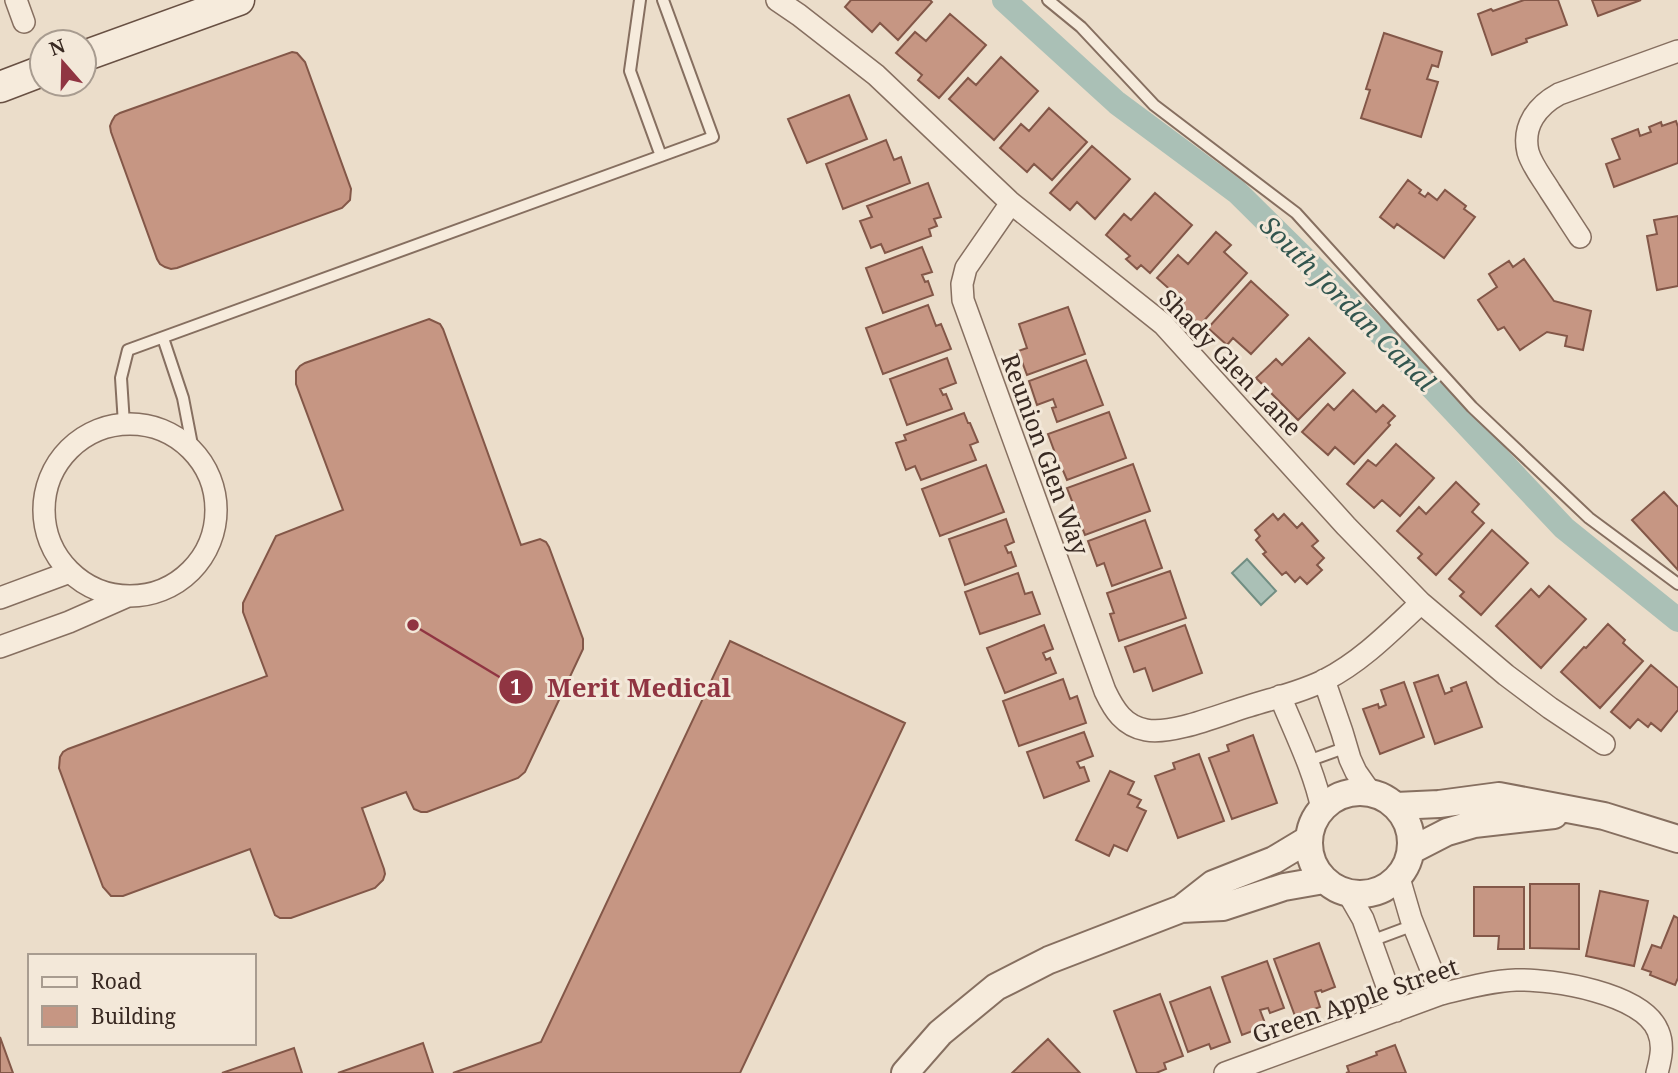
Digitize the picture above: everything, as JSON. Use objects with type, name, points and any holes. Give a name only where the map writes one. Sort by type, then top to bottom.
[{"type":"main road","points":[[98,51],[239,0]]},
{"type":"main road","points":[[0,86],[28,76]]},
{"type":"street","points":[[16,0],[24,22]]},
{"type":"street","name":"Shady Glen Lane","points":[[777,0],[876,75],[1011,203],[1163,324],[1346,526],[1421,603],[1506,675],[1604,744]]},
{"type":"street","points":[[1580,237],[1528,153],[1529,124],[1546,101],[1559,94],[1678,51]]},
{"type":"street","name":"Reunion Glen Way","points":[[1011,203],[965,268],[963,300],[1105,691],[1119,715],[1129,724],[1145,730],[1163,731],[1280,696]]},
{"type":"street","points":[[0,647],[69,622],[128,596],[152,593],[174,584],[192,569],[206,550],[214,528],[216,504],[211,481],[201,460],[193,450],[173,435],[149,426],[124,424],[100,429],[78,441],[61,458],[49,480],[44,505],[46,529],[55,552],[70,572],[97,589],[128,596]]},
{"type":"street","points":[[0,598],[70,572]]},
{"type":"street","points":[[1321,809],[1308,761],[1280,696],[1324,680],[1367,653],[1421,603]]},
{"type":"street","points":[[1324,680],[1353,766],[1370,792]]},
{"type":"street","points":[[1353,792],[1370,792],[1384,797],[1396,806],[1406,819],[1412,850],[1399,878],[1384,889],[1367,894],[1348,893],[1324,880],[1312,861],[1309,839],[1313,823],[1321,809],[1336,798],[1353,792]]},
{"type":"street","points":[[1396,806],[1439,804],[1499,796],[1604,816],[1678,839]]},
{"type":"street","points":[[1412,850],[1447,832],[1474,824],[1582,812]]},
{"type":"street","points":[[905,1073],[940,1033],[996,987],[1049,960],[1181,909],[1213,884],[1275,860],[1309,839]]},
{"type":"street","points":[[1399,878],[1441,994]]},
{"type":"street","points":[[1181,909],[1223,907],[1284,887],[1324,880]]},
{"type":"street","points":[[1348,893],[1363,919],[1396,1011]]},
{"type":"street","name":"Green Apple Street","points":[[1225,1073],[1441,994],[1516,980],[1552,982],[1586,988],[1616,997],[1644,1012],[1658,1028],[1661,1041],[1662,1054],[1657,1073]]},
{"type":"lane","points":[[640,0],[630,71],[661,156]]},
{"type":"lane","points":[[124,424],[121,378],[128,350],[713,137],[663,0]]},
{"type":"lane","points":[[1048,0],[1081,27],[1154,104],[1296,213],[1472,407],[1589,518],[1678,583]]},
{"type":"lane","points":[[163,338],[183,398],[193,450]]},
{"type":"lane","points":[[1308,761],[1347,747]]},
{"type":"lane","points":[[1371,941],[1414,925]]},
{"type":"shaded area","points":[[1247,559],[1276,591],[1261,605],[1232,573]]},
{"type":"building","points":[[851,0],[932,2],[898,40],[880,23],[872,32],[845,7]]},
{"type":"building","points":[[1524,0],[1558,0],[1567,25],[1526,39],[1527,42],[1492,55],[1478,14]]},
{"type":"building","points":[[1592,0],[1641,0],[1598,16]]},
{"type":"building","points":[[950,14],[986,45],[939,98],[918,80],[922,75],[896,53],[915,32],[926,41]]},
{"type":"building","points":[[1384,33],[1442,52],[1438,67],[1432,65],[1427,79],[1438,82],[1421,137],[1361,118],[1370,90],[1366,89]]},
{"type":"building","points":[[292,52],[297,53],[305,62],[351,189],[350,200],[342,208],[177,268],[171,269],[160,264],[111,132],[110,126],[115,116]]},
{"type":"building","points":[[1001,57],[1038,91],[994,140],[949,99],[968,78],[976,85]]},
{"type":"building","points":[[849,95],[867,139],[807,163],[788,119]]},
{"type":"building","points":[[1049,108],[1087,142],[1052,180],[1034,164],[1027,172],[1000,148],[1021,124],[1029,131]]},
{"type":"building","points":[[1676,121],[1678,163],[1614,187],[1606,164],[1620,159],[1612,139],[1638,129],[1640,136],[1651,132],[1649,127],[1661,122],[1662,126]]},
{"type":"building","points":[[886,140],[894,160],[901,157],[910,183],[843,209],[826,164]]},
{"type":"building","points":[[1092,146],[1130,179],[1095,219],[1077,202],[1070,210],[1050,193]]},
{"type":"building","points":[[1408,180],[1421,190],[1419,193],[1425,197],[1428,193],[1437,200],[1445,190],[1466,206],[1464,209],[1475,217],[1444,258],[1397,224],[1394,228],[1380,217]]},
{"type":"building","points":[[928,183],[941,217],[934,219],[937,226],[929,229],[931,236],[885,253],[881,244],[871,248],[860,221],[872,217],[867,206]]},
{"type":"building","points":[[1155,193],[1192,225],[1150,273],[1141,265],[1137,269],[1126,259],[1130,256],[1106,235],[1124,214],[1131,220]]},
{"type":"building","points":[[1678,216],[1678,286],[1657,290],[1647,236],[1657,234],[1654,220]]},
{"type":"building","points":[[1216,232],[1231,245],[1224,252],[1247,273],[1200,325],[1179,307],[1184,302],[1157,278],[1178,255],[1188,264]]},
{"type":"building","points":[[922,247],[932,272],[922,275],[925,282],[928,281],[933,295],[883,313],[866,268]]},
{"type":"building","points":[[1524,259],[1554,301],[1591,311],[1583,350],[1565,346],[1567,336],[1547,332],[1520,350],[1504,327],[1498,330],[1478,300],[1497,287],[1489,274],[1509,261],[1513,267]]},
{"type":"building","points":[[1251,281],[1288,315],[1251,354],[1233,338],[1227,345],[1208,328]]},
{"type":"building","points":[[928,305],[936,326],[941,324],[951,349],[883,374],[866,328]]},
{"type":"building","points":[[1068,307],[1085,354],[1027,375],[1018,351],[1027,348],[1019,324]]},
{"type":"building","points":[[429,319],[440,324],[443,329],[521,545],[540,539],[546,542],[583,639],[583,649],[525,772],[518,778],[427,812],[414,809],[406,792],[362,808],[384,869],[383,880],[375,888],[291,918],[275,915],[250,849],[123,896],[111,896],[103,887],[59,768],[60,757],[68,749],[267,676],[243,612],[243,603],[276,536],[343,510],[296,384],[296,371],[305,363]]},
{"type":"building","points":[[1309,338],[1345,373],[1298,420],[1256,378],[1276,359],[1282,365]]},
{"type":"building","points":[[947,358],[956,383],[940,389],[943,395],[946,394],[952,409],[907,425],[890,379]]},
{"type":"building","points":[[1086,360],[1103,405],[1057,422],[1052,408],[1056,407],[1053,399],[1037,405],[1029,381]]},
{"type":"building","points":[[1353,390],[1376,412],[1383,405],[1395,416],[1354,464],[1335,447],[1328,455],[1302,432],[1328,404],[1334,410]]},
{"type":"building","points":[[1109,412],[1126,458],[1067,480],[1062,468],[1057,470],[1051,455],[1055,453],[1048,434]]},
{"type":"building","points":[[964,413],[978,442],[970,445],[976,460],[921,480],[915,466],[906,470],[896,443],[906,440],[904,435]]},
{"type":"building","points":[[1396,444],[1434,478],[1400,516],[1382,500],[1374,508],[1347,484],[1368,460],[1376,466]]},
{"type":"building","points":[[1133,464],[1150,511],[1085,535],[1067,488]]},
{"type":"building","points":[[986,465],[1004,512],[940,536],[922,489]]},
{"type":"building","points":[[1456,482],[1479,504],[1472,512],[1484,523],[1436,575],[1418,558],[1422,554],[1397,531],[1419,507],[1426,514]]},
{"type":"building","points":[[1664,492],[1678,507],[1678,570],[1632,520]]},
{"type":"building","points":[[1273,514],[1278,520],[1284,514],[1297,528],[1302,523],[1318,541],[1312,546],[1324,558],[1317,565],[1322,570],[1307,584],[1300,577],[1295,582],[1286,572],[1282,575],[1263,554],[1266,552],[1256,540],[1260,536],[1255,530]]},
{"type":"building","points":[[1006,519],[1014,542],[1005,546],[1008,553],[1011,552],[1016,566],[965,585],[949,539]]},
{"type":"building","points":[[1145,520],[1162,568],[1112,586],[1104,563],[1097,566],[1088,541]]},
{"type":"building","points":[[1492,530],[1528,563],[1481,615],[1460,596],[1464,592],[1449,579]]},
{"type":"building","points":[[1170,571],[1186,618],[1119,641],[1110,614],[1114,613],[1107,593]]},
{"type":"building","points":[[1018,573],[1025,594],[1032,592],[1040,614],[980,634],[965,592]]},
{"type":"building","points":[[1549,586],[1586,619],[1541,668],[1496,626],[1531,589],[1539,597]]},
{"type":"building","points":[[1608,624],[1625,640],[1623,643],[1643,661],[1600,708],[1561,672]]},
{"type":"building","points":[[1044,625],[1053,649],[1043,653],[1046,660],[1050,658],[1056,673],[1005,693],[987,648]]},
{"type":"building","points":[[1185,625],[1202,673],[1153,691],[1145,668],[1134,672],[1125,647]]},
{"type":"building","points":[[730,641],[905,723],[740,1073],[453,1073],[541,1042]]},
{"type":"building","points":[[1651,665],[1678,688],[1678,710],[1661,731],[1651,723],[1648,727],[1638,719],[1630,728],[1611,712]]},
{"type":"building","points":[[1438,675],[1445,694],[1452,691],[1451,688],[1466,682],[1482,727],[1435,744],[1414,683]]},
{"type":"building","points":[[1063,679],[1070,699],[1077,696],[1086,723],[1019,746],[1003,701]]},
{"type":"building","points":[[1404,682],[1424,737],[1380,754],[1363,709],[1378,704],[1379,708],[1386,705],[1381,690]]},
{"type":"building","points":[[1084,732],[1093,756],[1077,762],[1080,768],[1084,767],[1089,781],[1044,798],[1027,752]]},
{"type":"building","points":[[1253,735],[1277,803],[1232,819],[1209,758],[1229,751],[1227,745]]},
{"type":"building","points":[[1199,754],[1224,821],[1178,838],[1155,776],[1175,769],[1173,763]]},
{"type":"building","points":[[1110,771],[1134,782],[1128,794],[1141,800],[1137,807],[1146,811],[1127,851],[1114,845],[1109,856],[1076,840]]},
{"type":"building","points":[[1530,884],[1579,884],[1579,949],[1530,948]]},
{"type":"building","points":[[1474,887],[1524,887],[1524,949],[1498,949],[1499,936],[1474,936]]},
{"type":"building","points":[[1600,891],[1648,901],[1634,966],[1586,956]]},
{"type":"building","points":[[1674,916],[1678,918],[1678,978],[1675,985],[1642,969],[1652,945],[1661,948]]},
{"type":"building","points":[[1319,943],[1335,987],[1315,992],[1320,1007],[1295,1016],[1274,959]]},
{"type":"building","points":[[1267,961],[1284,1008],[1270,1013],[1268,1008],[1260,1010],[1266,1026],[1242,1035],[1222,977]]},
{"type":"building","points":[[1210,987],[1230,1042],[1211,1049],[1209,1044],[1188,1052],[1170,1002]]},
{"type":"building","points":[[1160,994],[1183,1056],[1164,1063],[1166,1069],[1156,1073],[1137,1073],[1114,1011]]},
{"type":"building","points":[[0,1037],[13,1073],[0,1073]]},
{"type":"building","points":[[1048,1039],[1080,1073],[1012,1073]]},
{"type":"building","points":[[423,1043],[433,1073],[338,1073]]},
{"type":"building","points":[[1395,1045],[1406,1073],[1346,1073],[1349,1072],[1347,1066]]},
{"type":"building","points":[[294,1048],[302,1073],[222,1073]]},
{"type":"waterway","name":"South Jordan Canal","points":[[1004,0],[1117,103],[1237,192],[1391,344],[1564,528],[1678,620]]},
{"type":"place","name":"Merit Medical","points":[[413,625]]}]
